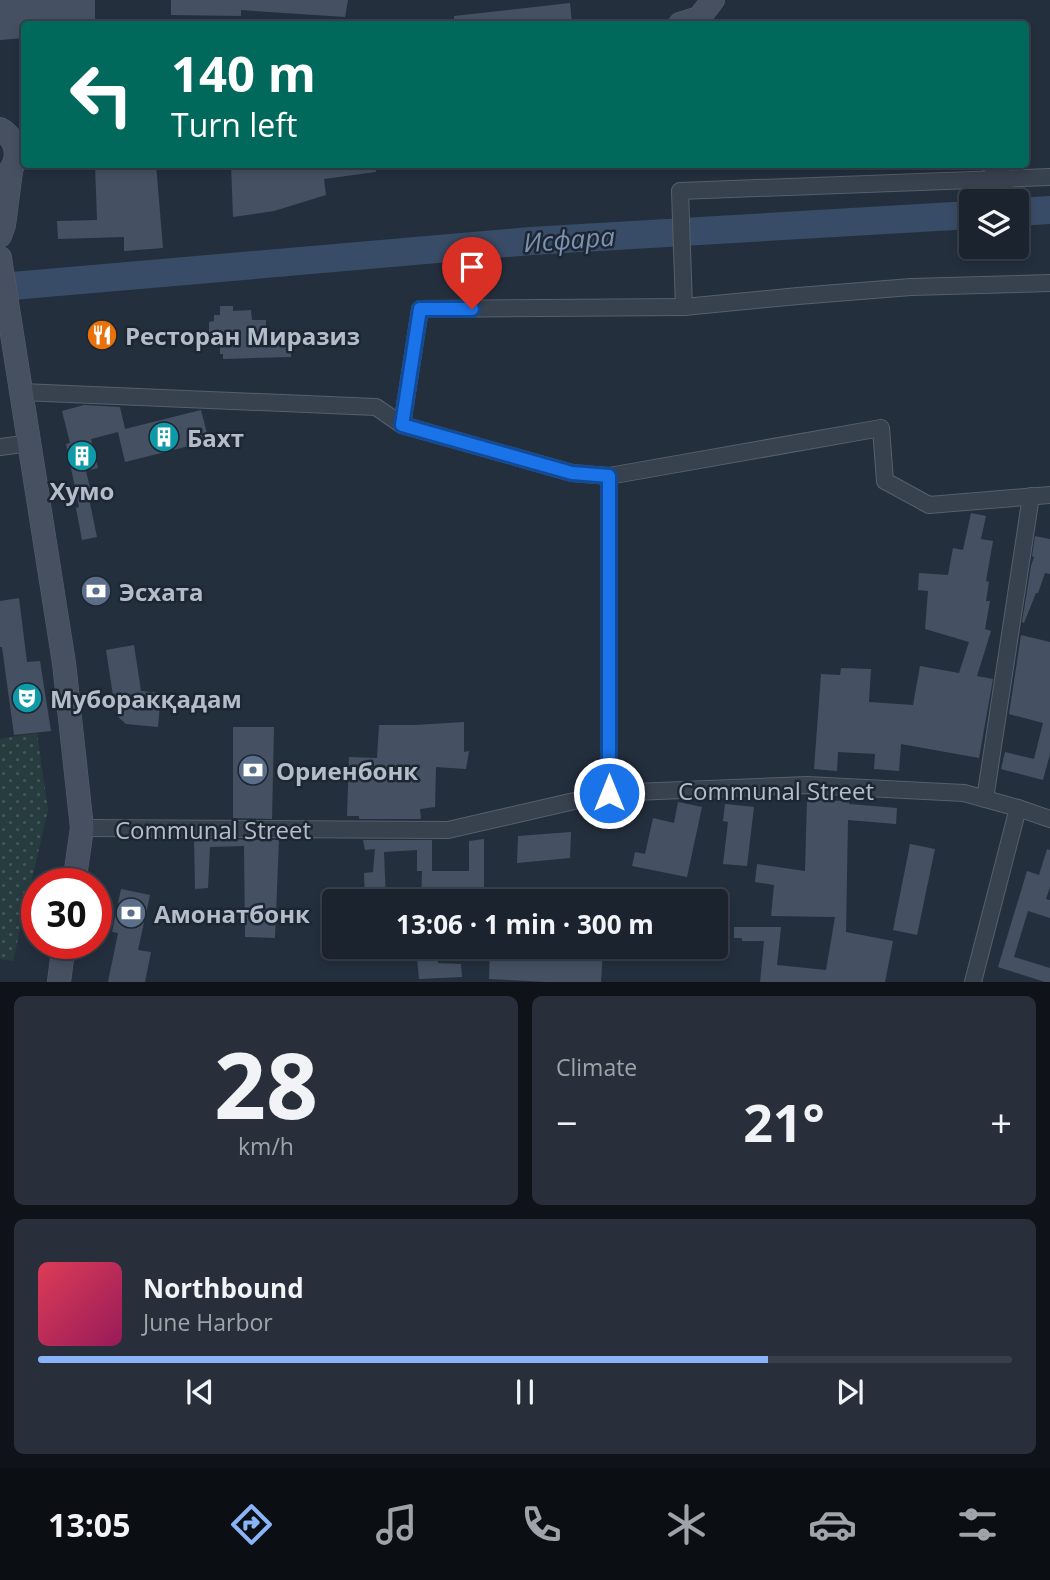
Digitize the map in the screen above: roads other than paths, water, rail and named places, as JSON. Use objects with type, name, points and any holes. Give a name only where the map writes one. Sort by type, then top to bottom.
[{"type":"main road","points":[[690,21],[699,18],[713,0]]},
{"type":"main road","points":[[0,127],[21,124]]},
{"type":"main road","points":[[0,127],[10,136],[16,153],[0,236]]},
{"type":"main road","points":[[0,258],[64,663],[82,828],[76,868]]},
{"type":"main road","points":[[59,982],[62,959]]},
{"type":"street","points":[[994,168],[1008,180]]},
{"type":"street","points":[[684,307],[680,191],[1050,177]]},
{"type":"street","points":[[402,425],[420,309],[684,307],[911,287],[1050,283]]},
{"type":"street","points":[[22,392],[376,407],[402,425],[572,473],[609,476],[881,428],[885,481],[929,505],[1050,495]]},
{"type":"street","points":[[0,447],[30,443]]},
{"type":"street","points":[[609,476],[609,793]]},
{"type":"street","points":[[985,799],[1031,496]]},
{"type":"street","name":"Communal Street","points":[[82,828],[448,830],[609,793],[807,785],[964,793],[1050,819]]},
{"type":"street","points":[[973,982],[1018,808]]},
{"type":"waterway","name":"Исфара","points":[[1029,211],[1050,210]]},
{"type":"waterway","name":"Исфара","points":[[0,287],[531,241],[959,216]]},
{"type":"place","name":"Ресторан Миразиз","points":[[102,335]]},
{"type":"place","name":"Бахт","points":[[164,437]]},
{"type":"place","name":"Хумо","points":[[82,456]]},
{"type":"place","name":"Эсхата","points":[[96,591]]},
{"type":"place","name":"Муборакқадам","points":[[27,698]]},
{"type":"place","name":"Ориенбонк","points":[[253,770]]},
{"type":"place","name":"Амонатбонк","points":[[131,913]]}]
